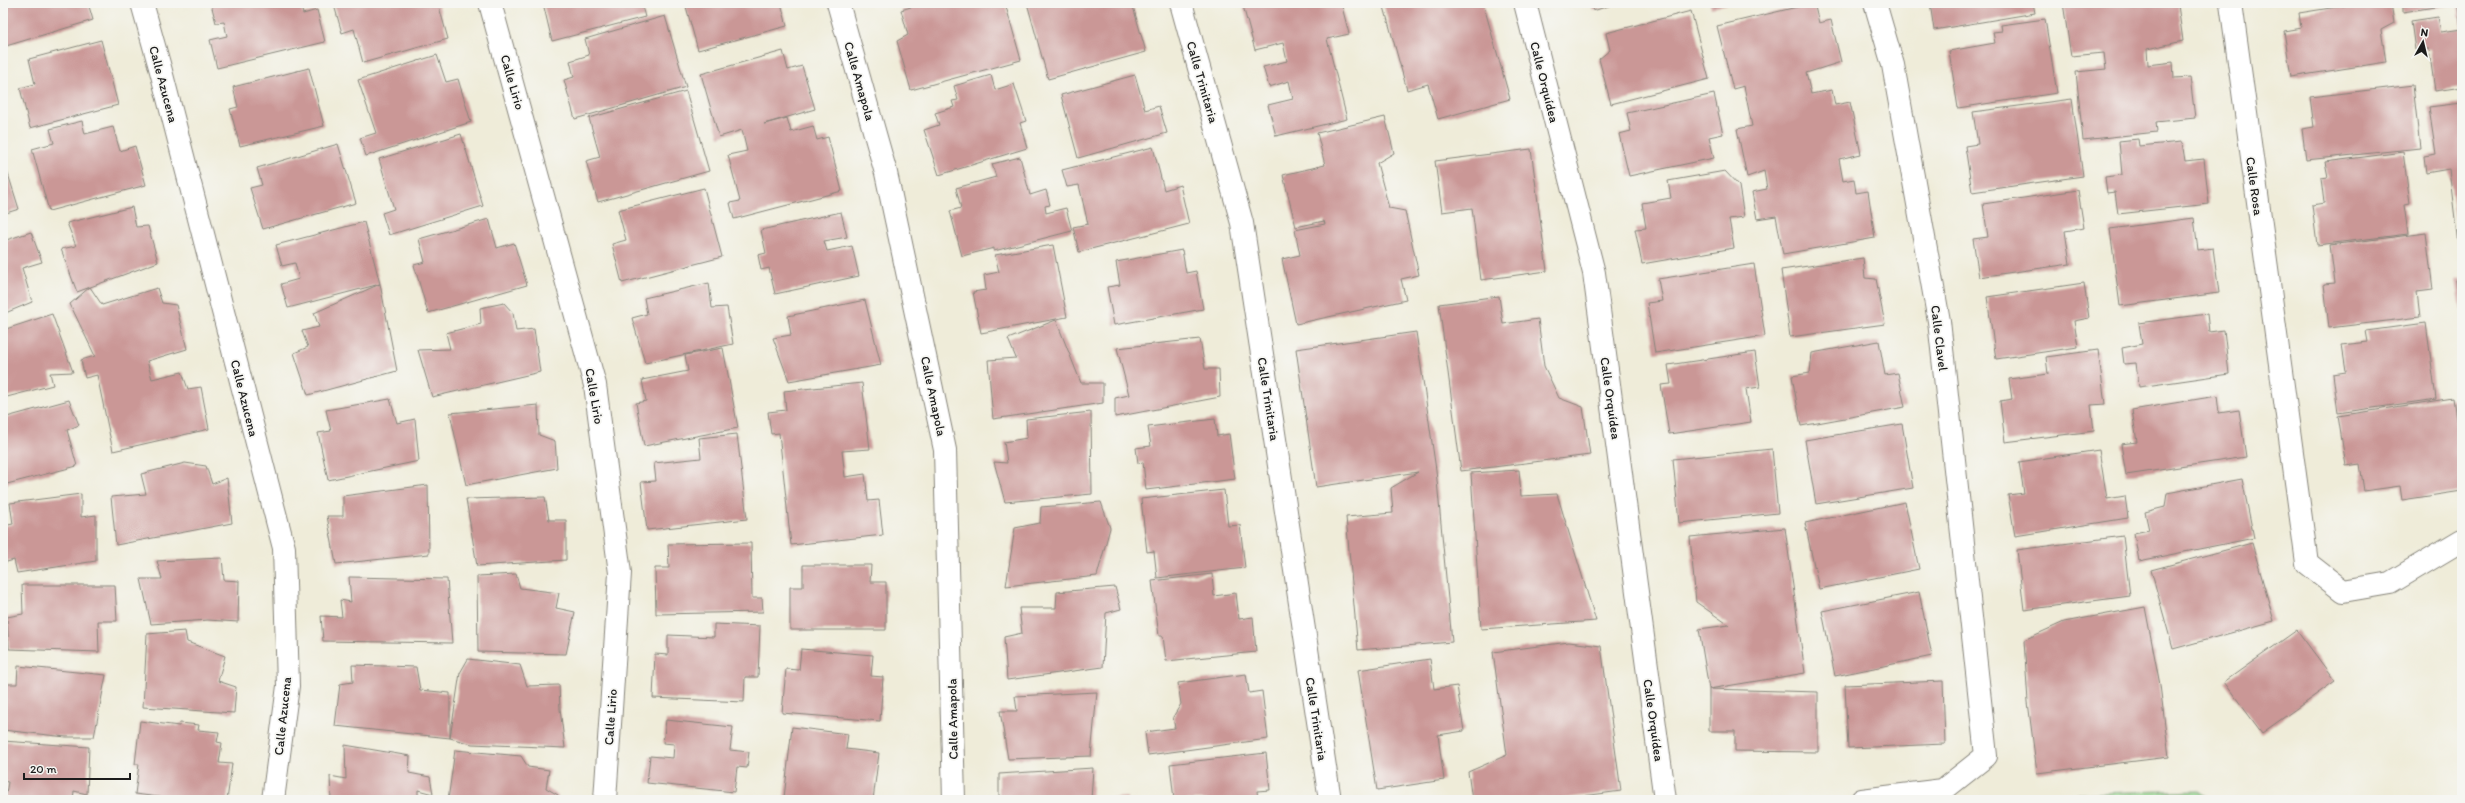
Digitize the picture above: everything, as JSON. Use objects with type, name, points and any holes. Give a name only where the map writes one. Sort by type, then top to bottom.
[{"type":"street","name":"Calle Azucena","points":[[142,3],[161,71],[284,548],[288,686],[273,800]]},
{"type":"street","name":"Calle Lirio","points":[[490,3],[595,386],[620,573],[605,800]]},
{"type":"street","name":"Calle Amapola","points":[[838,3],[886,173],[945,450],[954,800]]},
{"type":"street","name":"Calle Trinitaria","points":[[1181,3],[1242,223],[1330,800]]},
{"type":"street","name":"Calle Orquídea","points":[[1525,3],[1594,273],[1665,800]]},
{"type":"street","name":"Calle Clavel","points":[[1862,800],[1943,790],[1986,756],[1939,321],[1893,65],[1875,3]]},
{"type":"street","name":"Calle Rosa","points":[[2231,3],[2279,369],[2307,563],[2343,591],[2390,583],[2462,540]]},
{"type":"green space","points":[[2198,790],[2212,800],[1993,800],[1999,796]]},
{"type":"building","points":[[3,3],[88,3],[93,20],[6,46],[3,36]]},
{"type":"building","points":[[277,3],[278,6],[300,3],[303,14],[317,10],[325,42],[217,68],[210,40],[227,36],[224,22],[216,23],[211,4]]},
{"type":"building","points":[[339,3],[438,3],[448,39],[363,63],[354,29],[342,33],[334,5]]},
{"type":"building","points":[[543,3],[641,3],[645,17],[552,41]]},
{"type":"building","points":[[685,3],[781,3],[787,26],[698,50]]},
{"type":"building","points":[[924,3],[1005,3],[1021,60],[911,90],[897,41],[908,35],[901,10]]},
{"type":"building","points":[[1027,3],[1132,3],[1146,52],[1048,79]]},
{"type":"building","points":[[1254,3],[1341,3],[1349,34],[1327,39],[1347,119],[1276,136],[1268,105],[1293,99],[1289,81],[1269,87],[1263,67],[1287,61],[1283,43],[1255,50],[1243,6]]},
{"type":"building","points":[[1383,3],[1483,3],[1510,99],[1438,119],[1428,84],[1407,90]]},
{"type":"building","points":[[1591,3],[1618,3],[1593,11]]},
{"type":"building","points":[[1710,3],[1727,3],[1727,4],[1711,8]]},
{"type":"building","points":[[1814,3],[1819,23],[1831,20],[1841,62],[1806,73],[1811,94],[1832,90],[1835,105],[1850,102],[1861,154],[1839,159],[1843,181],[1854,179],[1856,193],[1868,191],[1875,238],[1783,254],[1776,216],[1757,219],[1752,192],[1767,189],[1764,171],[1747,177],[1737,129],[1752,126],[1744,86],[1733,89],[1717,26]]},
{"type":"building","points":[[1930,3],[2033,3],[2035,13],[1934,30]]},
{"type":"building","points":[[2063,3],[2164,3],[2165,6],[2178,5],[2183,41],[2147,49],[2148,65],[2173,62],[2174,78],[2190,77],[2195,118],[2156,122],[2157,132],[2083,140],[2076,72],[2106,69],[2104,53],[2071,56]]},
{"type":"building","points":[[2362,3],[2391,3],[2394,23],[2381,30],[2386,62],[2291,77],[2284,31],[2301,28],[2299,13]]},
{"type":"building","points":[[2403,3],[2454,3],[2454,4],[2403,12]]},
{"type":"building","points":[[2462,5],[2462,28],[2461,28],[2458,6]]},
{"type":"building","points":[[1691,11],[1709,79],[1611,104],[1599,59],[1610,50],[1606,33]]},
{"type":"building","points":[[665,16],[686,87],[575,119],[564,80],[574,77],[570,61],[589,55],[585,39]]},
{"type":"building","points":[[2438,17],[2441,32],[2462,29],[2462,87],[2435,91],[2429,49],[2415,50],[2411,21]]},
{"type":"building","points":[[2045,19],[2057,93],[1958,108],[1949,51],[1995,43],[1993,32],[2002,31],[2001,25]]},
{"type":"building","points":[[101,40],[118,105],[30,128],[20,88],[35,84],[29,59]]},
{"type":"building","points":[[783,51],[788,70],[802,66],[815,109],[764,124],[787,118],[791,132],[813,126],[817,140],[828,137],[842,191],[734,219],[730,203],[740,201],[728,155],[747,151],[742,130],[719,137],[701,74]]},
{"type":"building","points":[[437,55],[446,82],[458,79],[471,122],[366,156],[360,138],[376,133],[358,80]]},
{"type":"building","points":[[309,68],[324,126],[240,146],[230,109],[238,107],[233,87]]},
{"type":"building","points":[[991,75],[995,90],[1014,84],[1026,121],[1020,123],[1027,148],[939,175],[924,130],[939,125],[935,113],[954,107],[952,101],[958,100],[954,86]]},
{"type":"building","points":[[1135,75],[1145,110],[1159,106],[1167,133],[1078,158],[1061,95]]},
{"type":"building","points":[[2413,85],[2420,148],[2306,160],[2302,129],[2314,127],[2310,97]]},
{"type":"building","points":[[686,91],[709,171],[598,202],[586,161],[600,157],[589,118]]},
{"type":"building","points":[[1714,94],[1723,134],[1709,137],[1714,158],[1629,176],[1619,134],[1631,131],[1627,113]]},
{"type":"building","points":[[2072,99],[2083,176],[1972,192],[1965,146],[1978,144],[1973,112]]},
{"type":"building","points":[[2462,103],[2462,260],[2460,261],[2449,169],[2426,173],[2424,156],[2436,154],[2429,107]]},
{"type":"building","points":[[1385,117],[1394,153],[1377,163],[1389,208],[1405,211],[1419,275],[1401,279],[1406,300],[1296,324],[1282,259],[1300,255],[1295,230],[1325,224],[1324,221],[1296,227],[1283,175],[1325,165],[1317,133]]},
{"type":"building","points":[[82,121],[85,134],[113,127],[120,151],[135,146],[146,185],[49,211],[32,149],[54,143],[50,129]]},
{"type":"building","points":[[461,134],[483,206],[389,235],[382,213],[394,209],[379,159]]},
{"type":"building","points":[[2138,139],[2139,146],[2182,142],[2185,161],[2204,159],[2209,204],[2118,214],[2115,192],[2107,193],[2105,177],[2122,175],[2119,141]]},
{"type":"building","points":[[338,144],[356,203],[263,229],[250,188],[262,185],[257,168]]},
{"type":"building","points":[[1153,147],[1164,190],[1180,185],[1189,224],[1079,252],[1073,227],[1088,224],[1079,185],[1067,187],[1062,170]]},
{"type":"building","points":[[1531,149],[1547,271],[1481,280],[1472,208],[1442,212],[1435,161]]},
{"type":"building","points":[[2403,152],[2410,204],[2404,205],[2408,234],[2317,245],[2312,205],[2324,203],[2321,178],[2328,177],[2325,162]]},
{"type":"building","points":[[1020,157],[1030,195],[1046,190],[1050,205],[1045,206],[1046,213],[1066,208],[1072,231],[994,251],[994,248],[962,256],[950,211],[961,208],[956,188],[996,177],[992,164]]},
{"type":"building","points":[[3,158],[19,209],[3,214]]},
{"type":"building","points":[[1725,171],[1739,186],[1744,217],[1729,219],[1734,248],[1642,264],[1635,229],[1646,228],[1642,203],[1671,198],[1668,181]]},
{"type":"building","points":[[704,188],[722,257],[622,283],[612,244],[626,240],[618,210]]},
{"type":"building","points":[[2078,190],[2084,228],[2065,231],[2070,264],[1979,277],[1973,239],[1988,237],[1983,204]]},
{"type":"building","points":[[132,207],[136,227],[148,226],[158,262],[77,292],[61,249],[76,246],[67,223]]},
{"type":"building","points":[[841,212],[847,237],[824,241],[827,251],[852,246],[859,276],[775,294],[769,268],[761,270],[758,255],[766,253],[761,230]]},
{"type":"building","points":[[2194,218],[2198,250],[2213,248],[2219,293],[2120,306],[2110,229]]},
{"type":"building","points":[[489,219],[497,248],[514,243],[527,285],[428,313],[414,265],[425,262],[419,239]]},
{"type":"building","points":[[364,222],[380,284],[288,308],[281,284],[299,279],[295,263],[282,266],[276,245]]},
{"type":"building","points":[[31,232],[42,262],[22,268],[32,302],[3,314],[3,241]]},
{"type":"building","points":[[2426,233],[2433,290],[2417,292],[2420,317],[2329,328],[2324,284],[2335,283],[2330,245]]},
{"type":"building","points":[[1053,245],[1067,317],[981,333],[973,292],[986,290],[984,275],[999,272],[995,255]]},
{"type":"building","points":[[1182,250],[1186,273],[1196,271],[1203,309],[1114,325],[1107,287],[1120,285],[1116,262]]},
{"type":"building","points":[[1863,258],[1865,278],[1876,279],[1885,324],[1790,337],[1781,270]]},
{"type":"building","points":[[1754,264],[1765,336],[1655,353],[1647,303],[1662,301],[1658,279]]},
{"type":"building","points":[[2462,279],[2462,310],[2461,310],[2456,280]]},
{"type":"building","points":[[709,283],[712,308],[727,307],[733,344],[645,363],[632,318],[647,314],[644,298]]},
{"type":"building","points":[[2084,283],[2089,318],[2074,321],[2078,347],[1996,359],[1987,297]]},
{"type":"building","points":[[380,284],[397,371],[308,395],[294,353],[308,347],[302,331],[319,327],[314,313]]},
{"type":"building","points":[[90,287],[102,305],[157,288],[162,303],[176,305],[187,349],[147,361],[152,379],[182,372],[188,389],[201,387],[209,429],[113,451],[97,375],[85,378],[81,360],[95,356],[70,304]]},
{"type":"building","points":[[1499,296],[1503,324],[1538,319],[1544,366],[1559,398],[1583,407],[1590,455],[1461,471],[1439,304]]},
{"type":"building","points":[[865,300],[881,365],[789,381],[773,338],[791,335],[788,316]]},
{"type":"building","points":[[504,303],[513,313],[516,331],[534,329],[540,372],[432,397],[418,350],[450,349],[446,333],[481,324],[480,308]]},
{"type":"building","points":[[52,314],[73,372],[50,373],[53,385],[3,398],[3,330]]},
{"type":"building","points":[[2207,314],[2209,332],[2224,330],[2229,374],[2139,387],[2136,363],[2124,364],[2122,348],[2142,344],[2139,323]]},
{"type":"building","points":[[1056,320],[1081,383],[1103,383],[1103,403],[993,419],[988,360],[1016,358],[1008,339]]},
{"type":"building","points":[[2426,323],[2436,399],[2338,413],[2333,374],[2346,372],[2342,345],[2368,342],[2366,331]]},
{"type":"building","points":[[1416,332],[1436,470],[1452,642],[1358,650],[1346,517],[1393,513],[1391,488],[1418,472],[1316,487],[1296,349]]},
{"type":"building","points":[[1200,339],[1205,369],[1219,369],[1220,397],[1115,417],[1115,398],[1129,395],[1117,348]]},
{"type":"building","points":[[1879,341],[1885,375],[1898,373],[1905,407],[1801,426],[1792,376],[1810,373],[1812,353]]},
{"type":"building","points":[[723,348],[738,428],[644,446],[636,403],[646,401],[642,380],[688,371],[685,355]]},
{"type":"building","points":[[2098,350],[2105,404],[2091,405],[2094,431],[2005,442],[2000,401],[2012,399],[2009,379],[2048,374],[2046,357]]},
{"type":"building","points":[[1755,352],[1760,387],[1746,389],[1751,422],[1669,434],[1661,385],[1671,384],[1668,365]]},
{"type":"building","points":[[862,383],[870,449],[842,451],[845,477],[865,474],[868,501],[879,500],[883,535],[791,545],[779,433],[771,434],[768,412],[786,410],[784,391]]},
{"type":"building","points":[[2217,396],[2219,413],[2239,410],[2246,457],[2126,475],[2121,444],[2137,442],[2132,410]]},
{"type":"building","points":[[2453,398],[2462,458],[2462,491],[2402,500],[2400,486],[2364,491],[2360,464],[2346,466],[2338,416]]},
{"type":"building","points":[[390,399],[397,423],[415,419],[419,461],[328,480],[318,433],[331,431],[326,410]]},
{"type":"building","points":[[69,400],[79,425],[67,430],[77,466],[3,485],[3,418]]},
{"type":"building","points":[[538,405],[539,435],[555,441],[557,468],[466,485],[450,413]]},
{"type":"building","points":[[1091,412],[1092,494],[1005,502],[994,462],[1007,463],[1004,442],[1027,438],[1026,419]]},
{"type":"building","points":[[1215,419],[1217,436],[1229,434],[1235,479],[1146,490],[1143,462],[1138,463],[1136,448],[1151,446],[1148,427]]},
{"type":"building","points":[[1902,424],[1913,488],[1816,504],[1805,440]]},
{"type":"building","points":[[737,434],[747,519],[647,530],[641,482],[656,481],[654,463],[701,458],[699,438]]},
{"type":"building","points":[[1772,449],[1778,513],[1679,523],[1673,459]]},
{"type":"building","points":[[2099,450],[2107,499],[2125,496],[2128,518],[2015,536],[2008,495],[2024,493],[2019,462]]},
{"type":"building","points":[[185,463],[206,466],[212,484],[227,478],[232,523],[116,545],[111,497],[146,494],[141,474]]},
{"type":"building","points":[[1519,470],[1521,496],[1557,494],[1596,621],[1481,629],[1471,473]]},
{"type":"building","points":[[2242,479],[2254,538],[2139,561],[2134,533],[2149,530],[2145,512],[2165,507],[2167,493]]},
{"type":"building","points":[[428,485],[429,554],[336,564],[327,516],[343,516],[343,496]]},
{"type":"building","points":[[1224,490],[1228,526],[1240,525],[1245,568],[1157,578],[1154,551],[1147,552],[1141,499]]},
{"type":"building","points":[[81,494],[81,517],[96,515],[96,561],[17,573],[14,560],[3,563],[3,526],[13,524],[10,503]]},
{"type":"building","points":[[545,497],[549,520],[566,520],[566,560],[477,566],[466,499]]},
{"type":"building","points":[[1101,502],[1110,528],[1097,576],[1006,586],[1015,528],[1040,523],[1041,507]]},
{"type":"building","points":[[1905,502],[1919,569],[1819,589],[1805,523]]},
{"type":"building","points":[[1785,528],[1805,673],[1709,689],[1699,629],[1729,625],[1696,602],[1690,537]]},
{"type":"building","points":[[2123,536],[2130,596],[2024,610],[2017,550]]},
{"type":"building","points":[[751,543],[752,598],[762,598],[763,612],[656,614],[655,568],[669,568],[668,544]]},
{"type":"building","points":[[2252,543],[2274,621],[2173,649],[2151,570]]},
{"type":"building","points":[[222,558],[224,580],[239,581],[238,622],[208,620],[151,624],[141,579],[162,579],[157,561]]},
{"type":"building","points":[[803,565],[871,565],[870,582],[886,582],[886,630],[790,630],[790,587],[803,587]]},
{"type":"building","points":[[516,574],[520,588],[559,593],[556,608],[575,612],[566,654],[478,652],[477,576]]},
{"type":"building","points":[[1212,574],[1214,596],[1236,593],[1239,619],[1253,617],[1256,652],[1166,661],[1163,636],[1159,636],[1152,581]]},
{"type":"building","points":[[349,577],[447,579],[452,643],[323,641],[321,616],[342,617],[340,600],[351,602]]},
{"type":"building","points":[[22,585],[115,585],[117,621],[98,621],[99,652],[9,649],[7,617],[23,614]]},
{"type":"building","points":[[1115,587],[1121,609],[1106,613],[1103,667],[1007,680],[1004,637],[1022,633],[1019,608],[1056,608],[1057,592]]},
{"type":"building","points":[[1919,592],[1932,656],[1835,676],[1822,611]]},
{"type":"building","points":[[2145,607],[2160,685],[2169,757],[2037,773],[2028,702],[2024,640],[2064,622]]},
{"type":"building","points":[[714,624],[760,626],[758,677],[745,677],[744,702],[653,698],[655,654],[668,655],[668,635],[714,637]]},
{"type":"building","points":[[2297,630],[2335,681],[2262,733],[2224,682]]},
{"type":"building","points":[[185,631],[187,642],[225,656],[218,681],[236,687],[234,713],[143,707],[147,634]]},
{"type":"building","points":[[1569,642],[1601,646],[1621,791],[1553,800],[1472,800],[1468,772],[1507,755],[1493,652]]},
{"type":"building","points":[[801,649],[873,655],[871,676],[883,677],[880,721],[782,713],[786,669],[799,670]]},
{"type":"building","points":[[468,659],[520,665],[527,686],[559,685],[560,709],[565,748],[472,744],[450,738],[460,673]]},
{"type":"building","points":[[1430,659],[1434,689],[1457,686],[1464,731],[1438,735],[1444,780],[1377,790],[1358,670]]},
{"type":"building","points":[[352,665],[416,667],[420,690],[450,693],[450,738],[335,726],[340,684],[353,682]]},
{"type":"building","points":[[18,666],[106,675],[94,737],[66,737],[3,730],[5,684],[17,684]]},
{"type":"building","points":[[1246,674],[1249,693],[1262,691],[1268,739],[1148,755],[1145,732],[1175,728],[1173,717],[1181,704],[1178,683]]},
{"type":"building","points":[[1943,681],[1945,744],[1848,748],[1845,685]]},
{"type":"building","points":[[1709,689],[1818,692],[1818,752],[1735,751],[1735,731],[1709,731]]},
{"type":"building","points":[[1097,692],[1091,756],[1008,759],[1000,711],[1017,711],[1015,696]]},
{"type":"building","points":[[666,720],[733,727],[730,750],[749,752],[747,768],[737,767],[734,792],[647,783],[650,756],[673,758],[674,744],[663,743]]},
{"type":"building","points":[[140,721],[179,726],[180,723],[199,725],[198,730],[219,732],[217,742],[222,743],[219,763],[232,764],[227,800],[182,800],[135,794],[139,764],[135,764]]},
{"type":"building","points":[[792,727],[848,734],[846,749],[879,753],[873,800],[784,798]]},
{"type":"building","points":[[3,741],[89,747],[87,794],[74,791],[73,800],[5,800],[8,782],[3,781]]},
{"type":"building","points":[[345,745],[410,756],[409,773],[430,777],[433,794],[418,790],[418,800],[331,800],[330,776],[346,779]]},
{"type":"building","points":[[455,750],[521,756],[528,767],[549,770],[546,788],[558,795],[558,800],[448,800]]},
{"type":"building","points":[[1266,753],[1270,790],[1257,791],[1258,800],[1174,800],[1170,764]]},
{"type":"building","points":[[1093,768],[1091,800],[999,800],[999,774]]},
{"type":"building","points":[[1127,797],[1127,800],[1101,800],[1101,799]]}]
